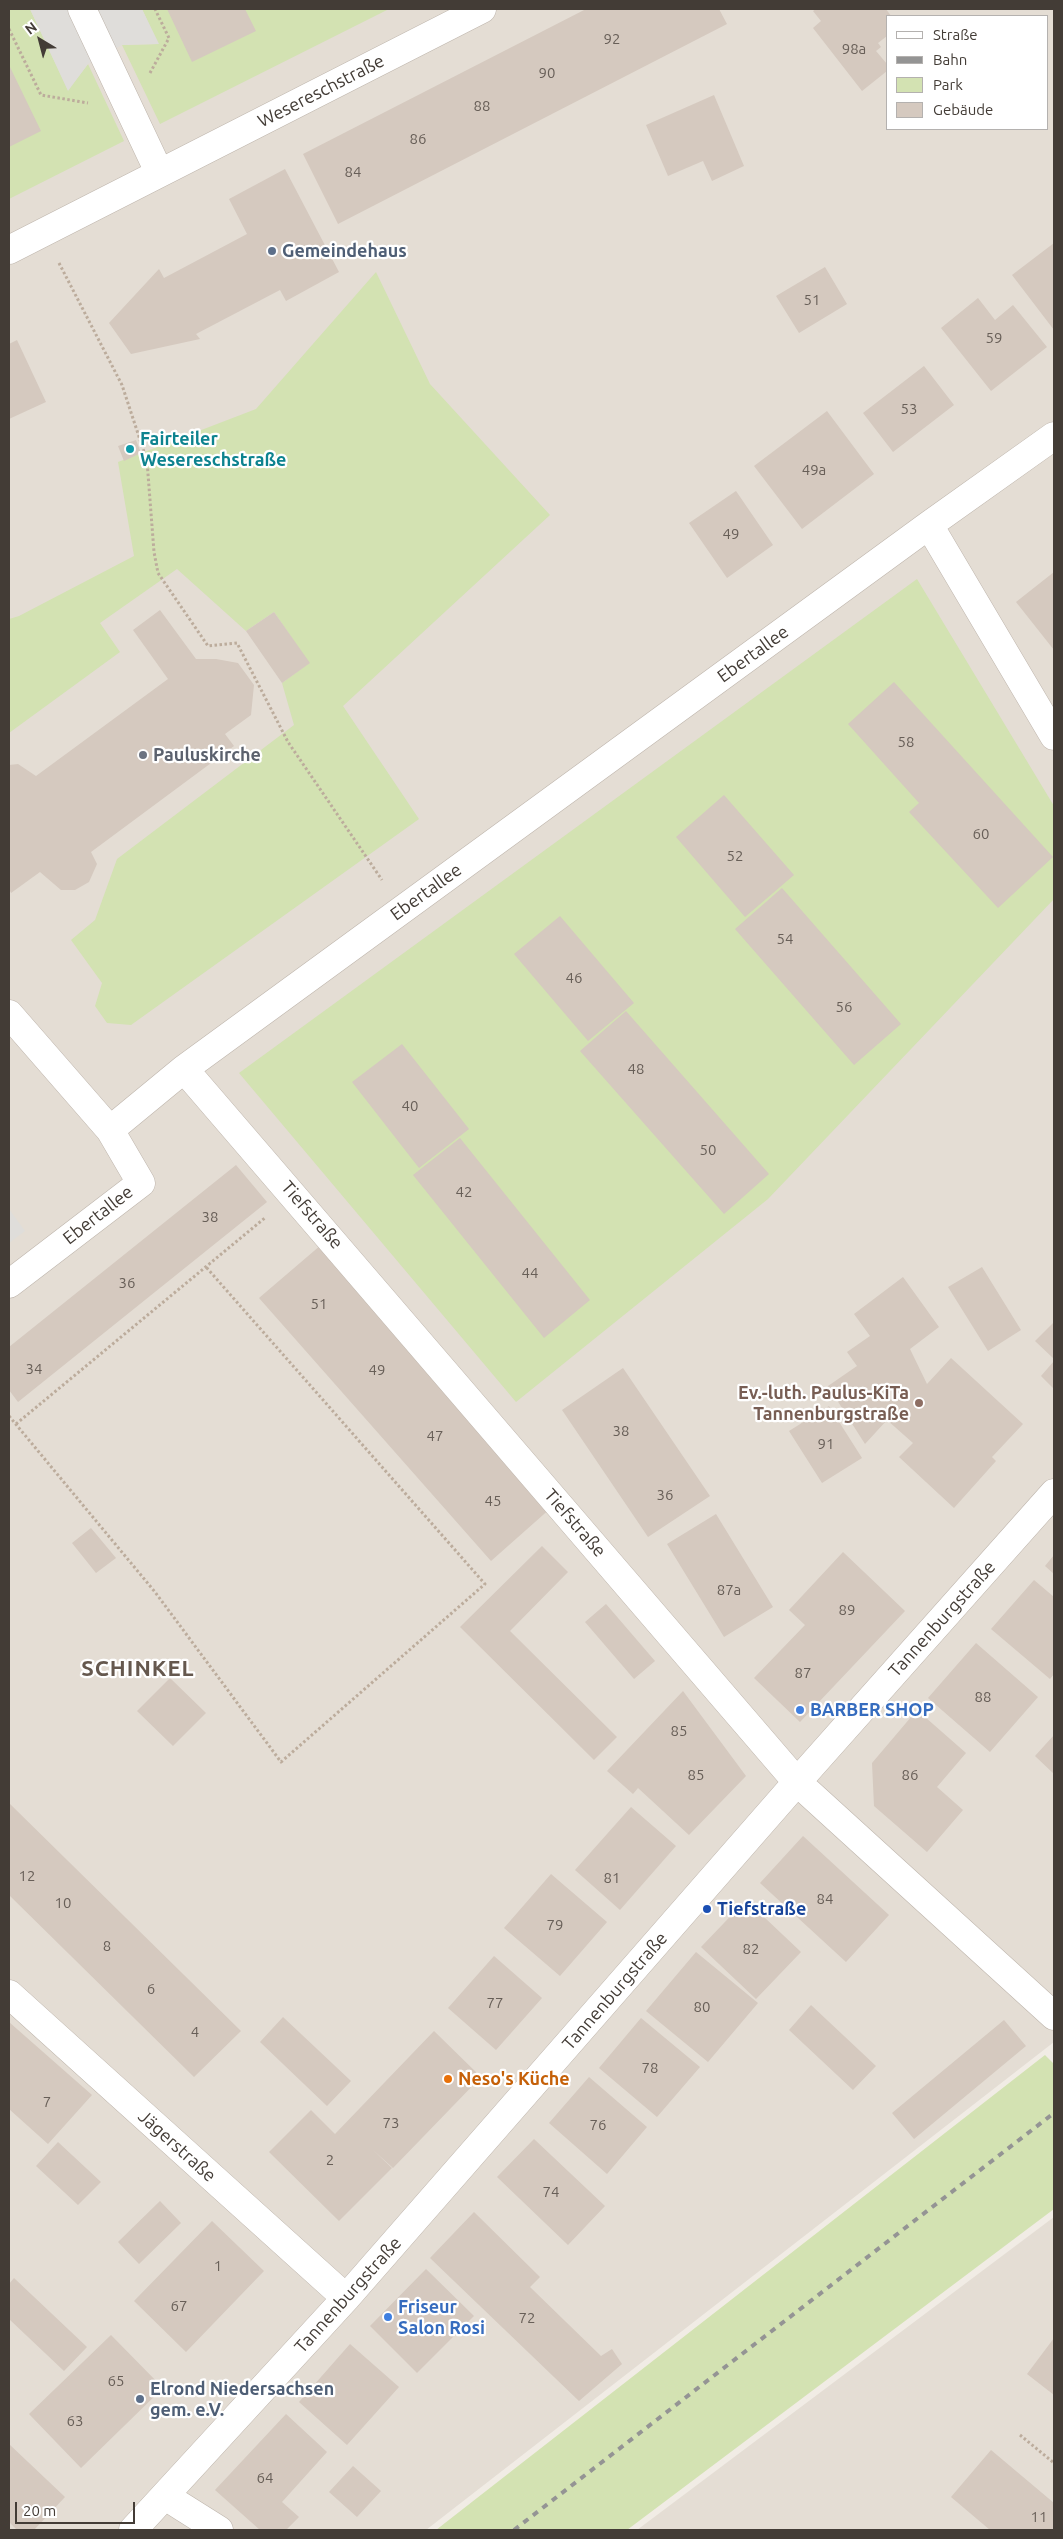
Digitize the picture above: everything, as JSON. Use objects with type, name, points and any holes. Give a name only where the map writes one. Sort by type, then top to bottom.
[{"type":"street","points":[[82,9],[159,172]]},
{"type":"street","name":"Wesereschstraße","points":[[9,250],[482,9]]},
{"type":"street","name":"Ebertallee","points":[[9,1284],[141,1183],[110,1130],[184,1069],[929,525],[1054,436]]},
{"type":"street","points":[[929,525],[1054,736]]},
{"type":"street","points":[[9,1014],[110,1130]]},
{"type":"street","name":"Tiefstraße","points":[[184,1069],[293,1193],[797,1782],[1054,2016]]},
{"type":"street","name":"Tannenburgstraße","points":[[133,2530],[346,2298],[797,1782],[1054,1494]]},
{"type":"street","name":"Jägerstraße","points":[[9,1994],[346,2298]]},
{"type":"street","points":[[165,2496],[219,2530]]},
{"type":"path","points":[[9,29],[41,95],[130,111],[169,38],[155,9]]},
{"type":"path","points":[[43,233],[122,385],[147,461],[154,552],[158,573],[208,646],[237,643],[288,742],[402,910]]},
{"type":"path","points":[[16,1424],[293,1193]]},
{"type":"path","points":[[9,1416],[155,1592],[281,1762],[485,1584],[206,1266]]},
{"type":"path","points":[[1020,2435],[1054,2462]]},
{"type":"shaded area","points":[[9,9],[1054,9],[1054,2042],[426,2530],[9,2530]]},
{"type":"shaded area","points":[[30,9],[142,9],[159,44],[122,45],[88,64],[68,91]]},
{"type":"shaded area","points":[[9,1209],[25,1231],[9,1243]]},
{"type":"shaded area","points":[[1054,2217],[1054,2530],[637,2530]]},
{"type":"green space","points":[[9,9],[30,9],[68,90],[88,64],[124,141],[9,199]]},
{"type":"green space","points":[[142,9],[389,9],[160,124],[122,45],[158,44]]},
{"type":"green space","points":[[376,272],[430,384],[550,515],[343,706],[419,819],[131,1025],[107,1023],[95,1006],[102,983],[71,940],[95,920],[117,859],[294,725],[282,683],[309,663],[274,612],[246,631],[177,569],[100,623],[120,652],[9,733],[9,619],[19,616],[134,556],[118,462],[256,409]]},
{"type":"green space","points":[[917,579],[1054,806],[1054,899],[768,1199],[516,1402],[239,1073]]},
{"type":"green space","points":[[1045,2055],[1054,2064],[1054,2209],[627,2530],[436,2530]]},
{"type":"building","points":[[167,9],[245,9],[256,31],[192,62]]},
{"type":"building","points":[[586,9],[719,9],[727,24],[338,224],[303,154]]},
{"type":"building","points":[[816,9],[886,9],[890,15],[886,15],[886,37],[878,43],[881,47],[876,51],[886,63],[886,72],[862,91],[813,28],[821,21],[813,11]]},
{"type":"building","points":[[9,65],[41,131],[9,147]]},
{"type":"building","points":[[714,95],[744,166],[712,181],[703,161],[668,176],[646,125]]},
{"type":"building","name":"Gemeindehaus","points":[[285,169],[339,272],[286,301],[280,290],[196,334],[200,339],[131,354],[109,323],[159,269],[164,278],[247,234],[229,199]]},
{"type":"building","points":[[1054,243],[1054,330],[1012,275]]},
{"type":"building","points":[[825,267],[847,304],[799,333],[776,296]]},
{"type":"building","points":[[978,298],[995,320],[1013,305],[1047,347],[991,391],[941,328]]},
{"type":"building","points":[[17,340],[46,402],[9,419],[9,344]]},
{"type":"building","points":[[924,366],[954,405],[893,452],[863,413]]},
{"type":"building","points":[[827,411],[874,474],[802,529],[754,466]]},
{"type":"building","name":"Fairteiler Wesereschstraße","points":[[136,440],[141,453],[124,461],[118,446]]},
{"type":"building","points":[[736,491],[773,545],[727,578],[689,523]]},
{"type":"building","points":[[1054,572],[1054,650],[1016,602]]},
{"type":"building","name":"Pauluskirche","points":[[160,610],[196,659],[216,659],[238,663],[254,685],[251,715],[225,734],[234,746],[91,852],[97,864],[89,882],[75,890],[61,890],[40,872],[11,893],[9,889],[9,765],[18,764],[36,776],[168,679],[133,630]]},
{"type":"building","points":[[274,612],[310,663],[282,683],[246,631]]},
{"type":"building","points":[[894,682],[1053,857],[998,908],[909,812],[919,803],[848,724]]},
{"type":"building","points":[[724,795],[794,875],[745,917],[676,837]]},
{"type":"building","points":[[782,888],[901,1024],[854,1065],[735,929]]},
{"type":"building","points":[[560,916],[634,1003],[588,1041],[514,954]]},
{"type":"building","points":[[626,1011],[769,1174],[724,1214],[580,1051]]},
{"type":"building","points":[[402,1044],[469,1129],[419,1168],[352,1082]]},
{"type":"building","points":[[460,1138],[590,1300],[544,1338],[413,1175]]},
{"type":"building","points":[[236,1165],[267,1202],[18,1402],[9,1390],[9,1347]]},
{"type":"building","points":[[321,1245],[552,1507],[491,1561],[259,1298]]},
{"type":"building","points":[[982,1267],[1021,1330],[988,1351],[948,1287]]},
{"type":"building","name":"Ev.-luth. Paulus-KiTa Tannenburgstraße","points":[[903,1277],[939,1327],[910,1349],[927,1384],[951,1358],[1023,1424],[992,1457],[996,1461],[954,1508],[899,1457],[913,1443],[887,1420],[865,1444],[828,1386],[857,1366],[847,1352],[870,1336],[854,1314]]},
{"type":"building","points":[[1054,1322],[1054,1359],[1035,1341]]},
{"type":"building","points":[[1054,1361],[1054,1389],[1041,1376]]},
{"type":"building","points":[[623,1368],[710,1496],[648,1537],[562,1410]]},
{"type":"building","points":[[829,1406],[862,1458],[822,1483],[789,1431]]},
{"type":"building","points":[[716,1514],[773,1607],[724,1637],[667,1544]]},
{"type":"building","points":[[91,1528],[116,1558],[96,1573],[72,1543]]},
{"type":"building","points":[[542,1546],[568,1572],[510,1631],[617,1737],[594,1760],[460,1627]]},
{"type":"building","points":[[843,1552],[905,1611],[800,1722],[754,1678],[805,1625],[789,1610]]},
{"type":"building","points":[[1054,1555],[1054,1574],[1045,1566]]},
{"type":"building","points":[[1034,1580],[1054,1597],[1054,1674],[1050,1679],[991,1629]]},
{"type":"building","points":[[606,1604],[655,1661],[634,1679],[585,1622]]},
{"type":"building","points":[[976,1643],[1038,1697],[990,1752],[928,1698]]},
{"type":"building","points":[[170,1678],[206,1713],[173,1746],[137,1711]]},
{"type":"building","points":[[683,1691],[746,1776],[689,1835],[638,1788],[633,1794],[607,1771]]},
{"type":"building","points":[[917,1710],[966,1753],[937,1787],[963,1810],[927,1852],[874,1806],[872,1763]]},
{"type":"building","points":[[1054,1735],[1054,1774],[1035,1756]]},
{"type":"building","points":[[9,1803],[241,2031],[194,2077],[9,1895]]},
{"type":"building","points":[[631,1807],[676,1846],[620,1910],[575,1870]]},
{"type":"building","points":[[803,1836],[889,1915],[846,1962],[760,1883]]},
{"type":"building","points":[[551,1874],[607,1922],[560,1976],[504,1928]]},
{"type":"building","points":[[746,1900],[801,1952],[756,1999],[701,1947]]},
{"type":"building","points":[[696,1952],[758,2003],[708,2062],[646,2011]]},
{"type":"building","points":[[494,1956],[542,1998],[496,2050],[448,2008]]},
{"type":"building","points":[[811,2005],[876,2066],[853,2090],[789,2030]]},
{"type":"building","points":[[283,2017],[351,2081],[327,2106],[260,2042]]},
{"type":"building","points":[[641,2018],[700,2067],[657,2117],[599,2068]]},
{"type":"building","points":[[1004,2020],[1026,2046],[914,2139],[892,2113]]},
{"type":"building","points":[[9,2022],[92,2095],[48,2144],[9,2109]]},
{"type":"building","points":[[434,2031],[481,2077],[393,2168],[373,2150],[392,2168],[339,2221],[269,2152],[311,2110],[335,2134]]},
{"type":"building","points":[[589,2077],[647,2127],[607,2174],[549,2123]]},
{"type":"building","points":[[534,2139],[605,2206],[568,2245],[497,2177]]},
{"type":"building","points":[[58,2142],[101,2182],[78,2205],[36,2166]]},
{"type":"building","points":[[160,2201],[181,2223],[139,2264],[118,2242]]},
{"type":"building","points":[[474,2212],[540,2277],[530,2287],[601,2356],[612,2349],[622,2364],[579,2401],[430,2258]]},
{"type":"building","points":[[212,2221],[264,2271],[186,2352],[134,2301]]},
{"type":"building","points":[[426,2269],[474,2316],[417,2373],[370,2326]]},
{"type":"building","points":[[14,2278],[87,2347],[64,2371],[9,2319],[9,2284]]},
{"type":"building","points":[[111,2335],[163,2388],[81,2468],[29,2414]]},
{"type":"building","points":[[1054,2338],[1054,2395],[1027,2374]]},
{"type":"building","points":[[350,2344],[399,2387],[347,2445],[299,2402]]},
{"type":"building","points":[[286,2414],[327,2452],[282,2502],[299,2517],[286,2530],[260,2530],[215,2490]]},
{"type":"building","points":[[9,2444],[65,2497],[34,2530],[17,2530],[9,2522]]},
{"type":"building","points":[[991,2450],[1054,2503],[1054,2530],[990,2530],[951,2497]]},
{"type":"building","points":[[353,2466],[381,2491],[357,2517],[329,2492]]},
{"type":"railway","points":[[514,2530],[1054,2113]]},
{"type":"place","name":"Gemeindehaus","points":[[272,251]]},
{"type":"place","name":"Fairteiler Wesereschstraße","points":[[130,449]]},
{"type":"place","name":"Pauluskirche","points":[[143,755]]},
{"type":"place","name":"Ev.-luth. Paulus-KiTa Tannenburgstraße","points":[[919,1403]]},
{"type":"place","name":"BARBER SHOP","points":[[800,1710]]},
{"type":"place","name":"Tiefstraße","points":[[707,1909]]},
{"type":"place","name":"Neso's Küche","points":[[448,2079]]},
{"type":"place","name":"Friseur Salon Rosi","points":[[388,2317]]},
{"type":"place","name":"Elrond Niedersachsen gem. e.V.","points":[[140,2399]]},
{"type":"district","name":"SCHINKEL","points":[[138,1669]]}]
